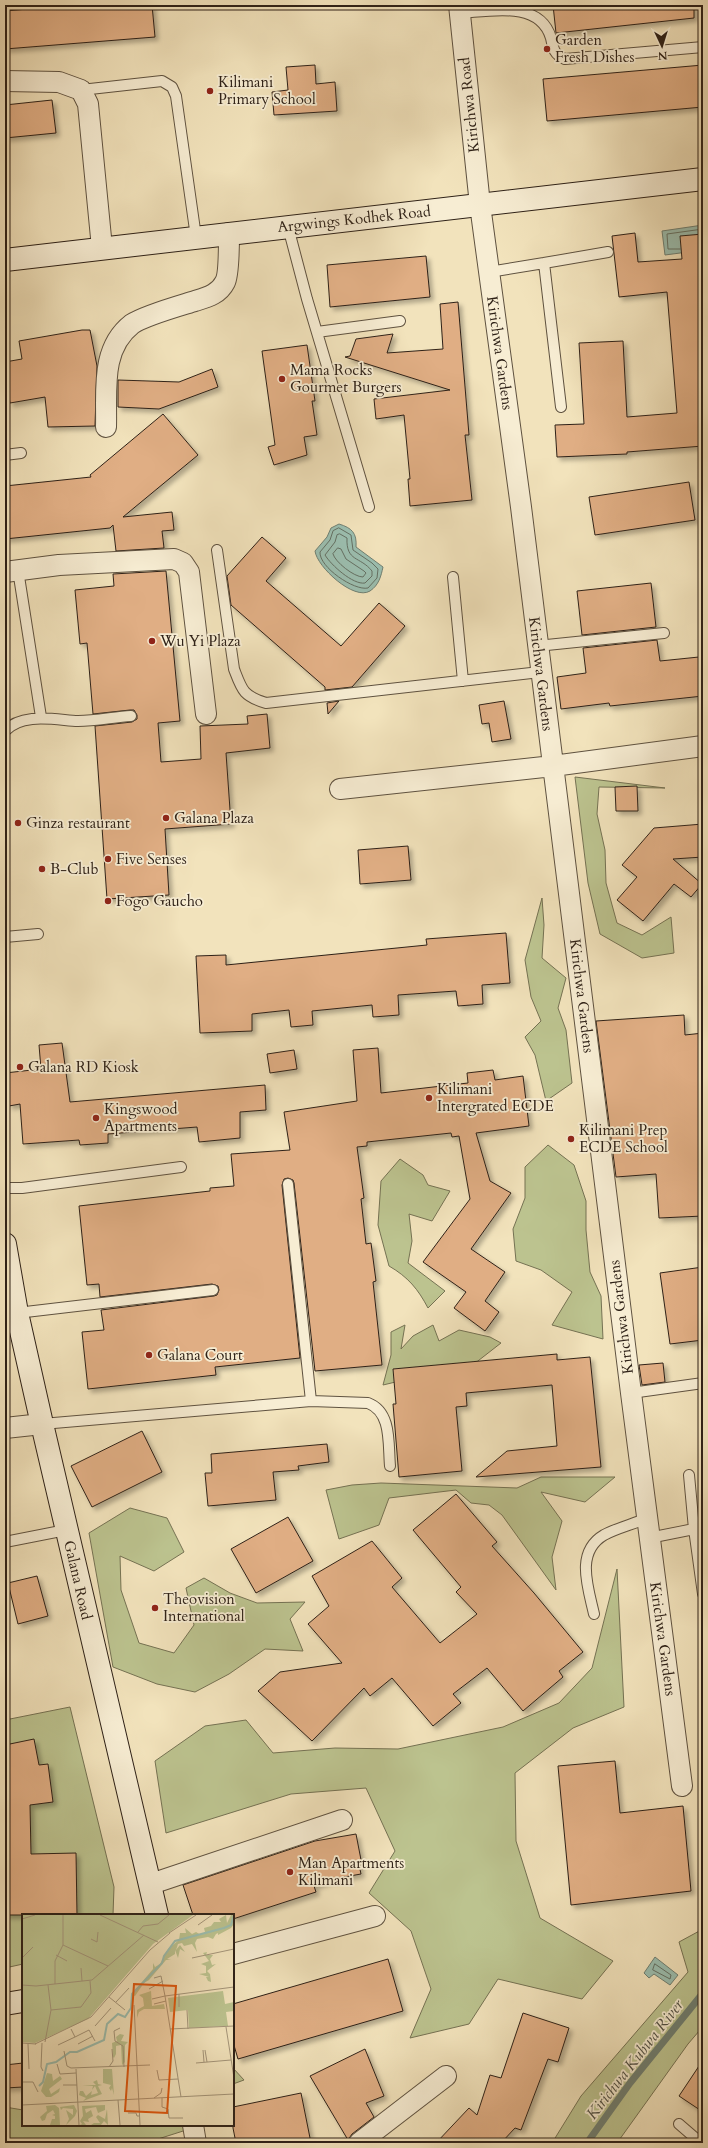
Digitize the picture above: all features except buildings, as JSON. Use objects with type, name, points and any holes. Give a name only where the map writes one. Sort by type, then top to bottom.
[{"type":"main road","name":"Argwings Kodhek Road","points":[[5,260],[703,178]]},
{"type":"main road","name":"Galana Road","points":[[5,1244],[17,1313],[66,1530],[151,1884],[157,1914]]},
{"type":"main road","points":[[5,2004],[22,2000]]},
{"type":"street","name":"Kirichwa Road","points":[[459,9],[480,205]]},
{"type":"street","points":[[5,81],[59,82],[81,90],[88,104],[102,248]]},
{"type":"street","name":"Kirichwa Gardens","points":[[480,205],[521,507],[540,672],[553,766],[630,1392],[682,1786]]},
{"type":"street","points":[[106,427],[106,377],[109,356],[119,337],[133,324],[170,308],[215,294],[226,281],[229,233]]},
{"type":"street","points":[[11,571],[59,564],[174,559],[183,563],[189,572],[206,714]]},
{"type":"street","points":[[340,789],[553,766],[703,746]]},
{"type":"street","points":[[5,1428],[42,1424]]},
{"type":"street","points":[[151,1884],[342,1820]]},
{"type":"street","points":[[234,1954],[374,1916]]},
{"type":"street","points":[[359,2143],[446,2076]]},
{"type":"street","points":[[193,2126],[196,2143]]},
{"type":"lane","points":[[459,9],[522,10],[533,14],[547,28],[554,51],[565,59],[703,48]]},
{"type":"lane","points":[[81,90],[162,81],[172,87],[176,96],[196,237]]},
{"type":"lane","points":[[288,227],[317,332],[369,507]]},
{"type":"lane","points":[[489,272],[608,252]]},
{"type":"lane","points":[[544,263],[561,407]]},
{"type":"lane","points":[[317,332],[400,321]]},
{"type":"lane","points":[[5,455],[21,453]]},
{"type":"lane","points":[[217,550],[234,669],[241,687],[250,698],[266,703],[540,672]]},
{"type":"lane","points":[[11,571],[41,717]]},
{"type":"lane","points":[[453,577],[463,681]]},
{"type":"lane","points":[[537,646],[664,633]]},
{"type":"lane","points":[[5,731],[10,725],[41,717],[79,721],[131,716]]},
{"type":"lane","points":[[5,937],[38,934]]},
{"type":"lane","points":[[5,1188],[22,1188],[180,1167]]},
{"type":"lane","points":[[288,1184],[311,1401]]},
{"type":"lane","points":[[17,1313],[213,1290]]},
{"type":"lane","points":[[630,1392],[703,1383]]},
{"type":"lane","points":[[42,1424],[311,1401],[368,1403],[375,1406],[382,1413],[386,1424],[390,1466]]},
{"type":"lane","points":[[688,1474],[703,1594]]},
{"type":"lane","points":[[594,1614],[586,1576],[586,1559],[591,1547],[604,1535],[647,1518]]},
{"type":"lane","points":[[649,1538],[694,1529],[703,1522]]},
{"type":"lane","points":[[5,1542],[66,1530]]},
{"type":"lane","points":[[679,2124],[701,2143]]},
{"type":"green space","points":[[575,777],[665,788],[599,787],[597,814],[605,850],[606,883],[617,923],[642,935],[671,917],[674,953],[642,958],[600,934],[588,883]]},
{"type":"green space","points":[[542,898],[544,925],[542,958],[566,978],[558,1008],[566,1030],[572,1083],[546,1101],[535,1055],[525,1037],[541,1021],[531,997],[525,960]]},
{"type":"green space","points":[[548,1145],[574,1165],[586,1201],[586,1230],[590,1272],[601,1296],[603,1339],[552,1325],[572,1292],[541,1270],[516,1261],[513,1229],[525,1198],[525,1167]]},
{"type":"green space","points":[[400,1159],[423,1175],[428,1185],[450,1191],[432,1221],[409,1214],[412,1241],[408,1263],[445,1291],[428,1308],[412,1284],[389,1266],[378,1225],[381,1181]]},
{"type":"green space","points":[[405,1325],[401,1349],[413,1336],[433,1325],[439,1341],[459,1330],[490,1337],[501,1343],[465,1371],[408,1379],[383,1385],[391,1355],[391,1332]]},
{"type":"green space","points":[[541,1477],[615,1477],[585,1502],[541,1492],[562,1521],[552,1557],[556,1590],[502,1515],[489,1505],[471,1503],[456,1490],[389,1498],[379,1525],[339,1539],[326,1490],[352,1485],[381,1483],[517,1488]]},
{"type":"green space","points":[[130,1508],[167,1518],[184,1552],[154,1571],[120,1556],[121,1590],[139,1643],[174,1653],[194,1625],[186,1588],[204,1578],[230,1593],[257,1603],[305,1602],[290,1619],[303,1651],[265,1649],[229,1674],[195,1692],[157,1684],[113,1667],[89,1533]]},
{"type":"green space","points":[[617,1569],[624,1707],[573,1728],[515,1773],[516,1841],[540,1918],[613,1961],[582,1999],[498,1979],[469,2024],[410,2038],[431,1989],[411,1931],[369,1893],[395,1851],[366,1788],[291,1794],[166,1833],[155,1761],[205,1726],[246,1720],[273,1753],[335,1748],[398,1749],[503,1727],[559,1703],[592,1668]]},
{"type":"green space","points":[[70,1707],[114,1887],[113,1914],[22,1914],[22,1964],[5,1968],[5,1720]]},
{"type":"green space","points":[[703,1929],[703,2030],[700,2030],[688,2044],[617,2143],[552,2143],[581,2096],[688,1972],[679,1942]]},
{"type":"green space","points":[[234,2069],[244,2080],[234,2084]]},
{"type":"green space","points":[[5,2107],[22,2110],[22,2126],[199,2126],[158,2139],[157,2143],[5,2142]]},
{"type":"water","points":[[703,225],[703,250],[665,255],[662,231]]},
{"type":"water","points":[[339,524],[347,527],[353,532],[356,538],[356,547],[383,567],[378,583],[370,591],[363,593],[346,587],[329,573],[317,558],[315,551],[327,537],[331,528]]},
{"type":"water","points":[[655,1957],[678,1975],[670,1985],[654,1974],[649,1978],[644,1973]]},
{"type":"waterway","name":"Kirichwa Kubwa River","points":[[587,2143],[630,2083],[703,1993]]},
{"type":"place","name":"Garden Fresh Dishes","points":[[547,49]]},
{"type":"place","name":"Kilimani Primary School","points":[[210,91]]},
{"type":"place","name":"Mama Rocks Gourmet Burgers","points":[[282,379]]},
{"type":"place","name":"Wu Yi Plaza","points":[[152,641]]},
{"type":"place","name":"Galana Plaza","points":[[166,818]]},
{"type":"place","name":"Ginza restaurant","points":[[18,823]]},
{"type":"place","name":"Five Senses","points":[[108,859]]},
{"type":"place","name":"B-Club","points":[[42,869]]},
{"type":"place","name":"Fogo Gaucho","points":[[108,901]]},
{"type":"place","name":"Galana RD Kiosk","points":[[20,1067]]},
{"type":"place","name":"Kilimani Intergrated ECDE","points":[[429,1098]]},
{"type":"place","name":"Kingswood Apartments","points":[[96,1118]]},
{"type":"place","name":"Kilimani Prep ECDE School","points":[[571,1139]]},
{"type":"place","name":"Galana Court","points":[[149,1355]]},
{"type":"place","name":"Theovision International","points":[[155,1608]]},
{"type":"place","name":"Man Apartments Kilimani","points":[[290,1872]]}]
